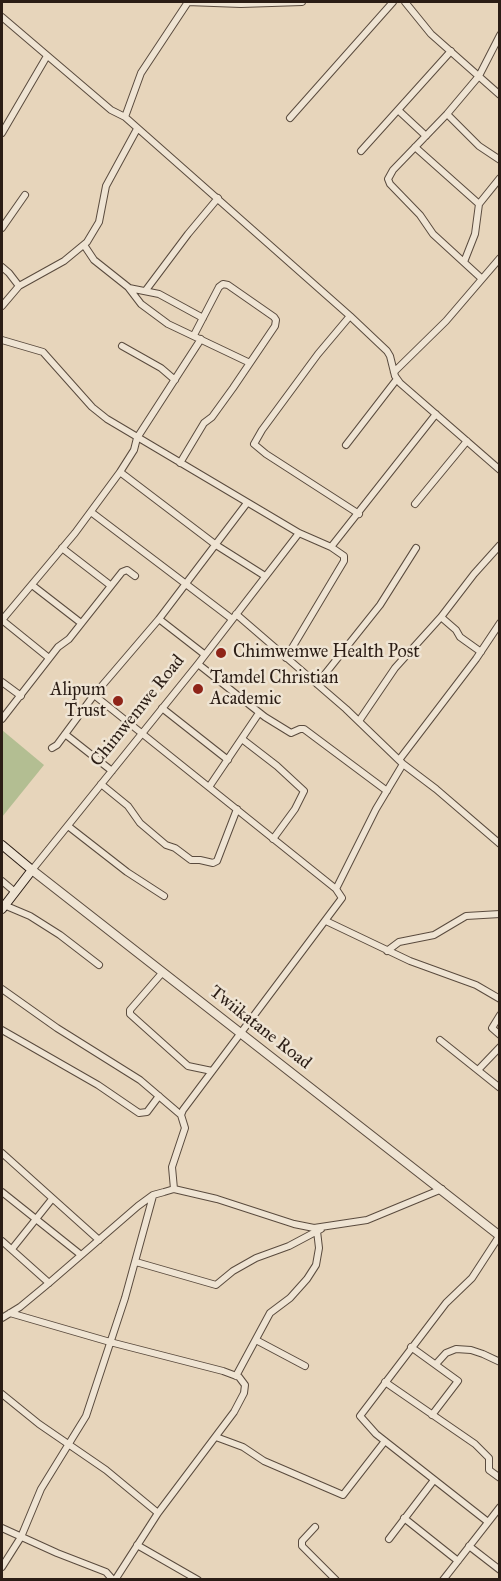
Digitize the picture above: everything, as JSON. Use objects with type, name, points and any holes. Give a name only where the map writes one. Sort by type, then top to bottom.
[{"type":"main road","name":"Twiikatane Road","points":[[2,845],[32,870]]},
{"type":"main road","name":"Chimwemwe Road","points":[[3,907],[32,870]]},
{"type":"street","points":[[124,117],[148,60],[188,2],[241,4],[302,2]]},
{"type":"street","points":[[290,118],[393,2]]},
{"type":"street","points":[[405,2],[431,34],[500,95]]},
{"type":"street","points":[[2,17],[111,110],[124,117],[350,316],[387,351],[395,376],[500,470]]},
{"type":"street","points":[[481,278],[433,234],[420,215],[388,180],[393,170],[447,114],[479,76],[500,35]]},
{"type":"street","points":[[361,151],[451,51]]},
{"type":"street","points":[[2,133],[47,56]]},
{"type":"street","points":[[398,110],[426,136]]},
{"type":"street","points":[[447,114],[479,146],[500,160]]},
{"type":"street","points":[[2,306],[19,286],[64,261],[84,245],[98,226],[105,189],[137,129]]},
{"type":"street","points":[[415,147],[478,204]]},
{"type":"street","points":[[464,262],[475,234],[478,204],[500,178]]},
{"type":"street","points":[[2,228],[25,195]]},
{"type":"street","points":[[146,290],[218,198]]},
{"type":"street","points":[[84,245],[94,260],[128,287],[141,304],[168,324],[250,363]]},
{"type":"street","points":[[346,445],[395,376],[500,258]]},
{"type":"street","points":[[2,267],[19,286]]},
{"type":"street","points":[[49,658],[2,620],[91,512],[120,472],[134,450],[137,438],[175,380],[197,337],[203,318],[223,284],[228,285],[274,317],[275,326],[212,417],[204,423],[180,463]]},
{"type":"street","points":[[128,287],[146,290],[170,299],[203,318]]},
{"type":"street","points":[[350,316],[318,354],[254,444],[359,514]]},
{"type":"street","points":[[2,340],[43,352],[99,414],[299,533],[331,547],[344,556],[344,561],[286,658]]},
{"type":"street","points":[[122,346],[161,368],[175,380]]},
{"type":"street","points":[[331,547],[436,414]]},
{"type":"street","points":[[415,504],[467,441]]},
{"type":"street","points":[[120,472],[216,545],[265,576]]},
{"type":"street","points":[[52,748],[57,745],[94,694],[186,585],[247,502]]},
{"type":"street","points":[[91,512],[286,658],[359,721],[401,762],[498,840]]},
{"type":"street","name":"Chimwemwe Road","points":[[32,870],[198,664],[299,533]]},
{"type":"street","points":[[359,721],[395,668],[441,617],[500,545]]},
{"type":"street","points":[[62,548],[110,585]]},
{"type":"street","points":[[317,684],[380,605],[416,548]]},
{"type":"street","points":[[2,719],[58,647],[69,639],[110,585],[124,570],[135,576]]},
{"type":"street","points":[[32,585],[81,623]]},
{"type":"street","points":[[441,617],[456,630],[460,637],[481,652]]},
{"type":"street","points":[[159,619],[204,654]]},
{"type":"street","points":[[336,889],[401,762],[500,623]]},
{"type":"street","points":[[198,664],[259,713],[291,733],[304,729],[387,791]]},
{"type":"street","points":[[2,682],[21,696]]},
{"type":"street","points":[[94,694],[336,889],[342,899],[181,1115]]},
{"type":"street","points":[[162,708],[228,760]]},
{"type":"street","points":[[209,787],[259,713]]},
{"type":"street","points":[[64,734],[112,771]]},
{"type":"street","points":[[242,739],[277,766],[304,791],[295,809],[273,838]]},
{"type":"street","points":[[101,784],[128,806],[140,823],[166,845],[176,848],[191,860],[213,863],[217,861],[237,809]]},
{"type":"street","points":[[68,826],[127,872],[164,896]]},
{"type":"street","name":"Twiikatane Road","points":[[32,870],[442,1189],[499,1236]]},
{"type":"street","points":[[2,881],[15,892]]},
{"type":"street","points":[[3,907],[30,916],[99,965]]},
{"type":"street","points":[[387,951],[399,942],[434,935],[467,915],[500,914]]},
{"type":"street","points":[[326,921],[415,963],[476,985],[500,999]]},
{"type":"street","points":[[162,973],[130,1010],[130,1014],[188,1066],[212,1071]]},
{"type":"street","points":[[2,989],[57,1028],[129,1072],[181,1115],[185,1128],[172,1167],[174,1189]]},
{"type":"street","points":[[500,1015],[492,1028],[500,1035]]},
{"type":"street","points":[[2,1030],[79,1074],[139,1113],[147,1113],[159,1096]]},
{"type":"street","points":[[440,1040],[500,1088]]},
{"type":"street","points":[[478,1070],[500,1047]]},
{"type":"street","points":[[2,1154],[99,1240]]},
{"type":"street","points":[[2,1318],[49,1283],[138,1206],[153,1196],[174,1189],[237,1204],[305,1227],[324,1227],[383,1215],[442,1189]]},
{"type":"street","points":[[2,1192],[81,1255]]},
{"type":"street","points":[[2,1567],[21,1538],[41,1489],[86,1416],[136,1262],[153,1196]]},
{"type":"street","points":[[12,1249],[52,1199]]},
{"type":"street","points":[[136,1262],[216,1285],[233,1271],[256,1258],[289,1245],[324,1227]]},
{"type":"street","points":[[236,1376],[270,1313],[290,1298],[316,1265],[319,1248],[317,1231]]},
{"type":"street","points":[[488,1522],[376,1434],[360,1416],[446,1303],[472,1278],[499,1236]]},
{"type":"street","points":[[2,1241],[49,1283]]},
{"type":"street","points":[[2,1528],[21,1538],[106,1572],[114,1580],[158,1513],[234,1412],[244,1393],[245,1385],[236,1376],[223,1371],[10,1313]]},
{"type":"street","points":[[256,1340],[304,1366]]},
{"type":"street","points":[[411,1347],[458,1382],[432,1415]]},
{"type":"street","points":[[436,1364],[446,1353],[456,1350],[477,1352],[499,1360]]},
{"type":"street","points":[[385,1382],[475,1444],[489,1458],[489,1470],[500,1478]]},
{"type":"street","points":[[2,1394],[68,1446],[106,1470],[158,1513]]},
{"type":"street","points":[[216,1437],[243,1447],[264,1461],[343,1495],[385,1441]]},
{"type":"street","points":[[388,1539],[434,1480]]},
{"type":"street","points":[[443,1580],[500,1507]]},
{"type":"street","points":[[404,1518],[458,1561]]},
{"type":"street","points":[[315,1527],[302,1541],[302,1546],[336,1580]]},
{"type":"street","points":[[137,1545],[198,1580]]},
{"type":"street","points":[[469,1546],[500,1570]]},
{"type":"green space","points":[[2,730],[44,765],[2,817]]},
{"type":"place","name":"Chimwemwe Health Post","points":[[221,653]]},
{"type":"place","name":"Tamdel Christian Academic","points":[[198,689]]},
{"type":"place","name":"Alipum Trust","points":[[118,701]]}]
